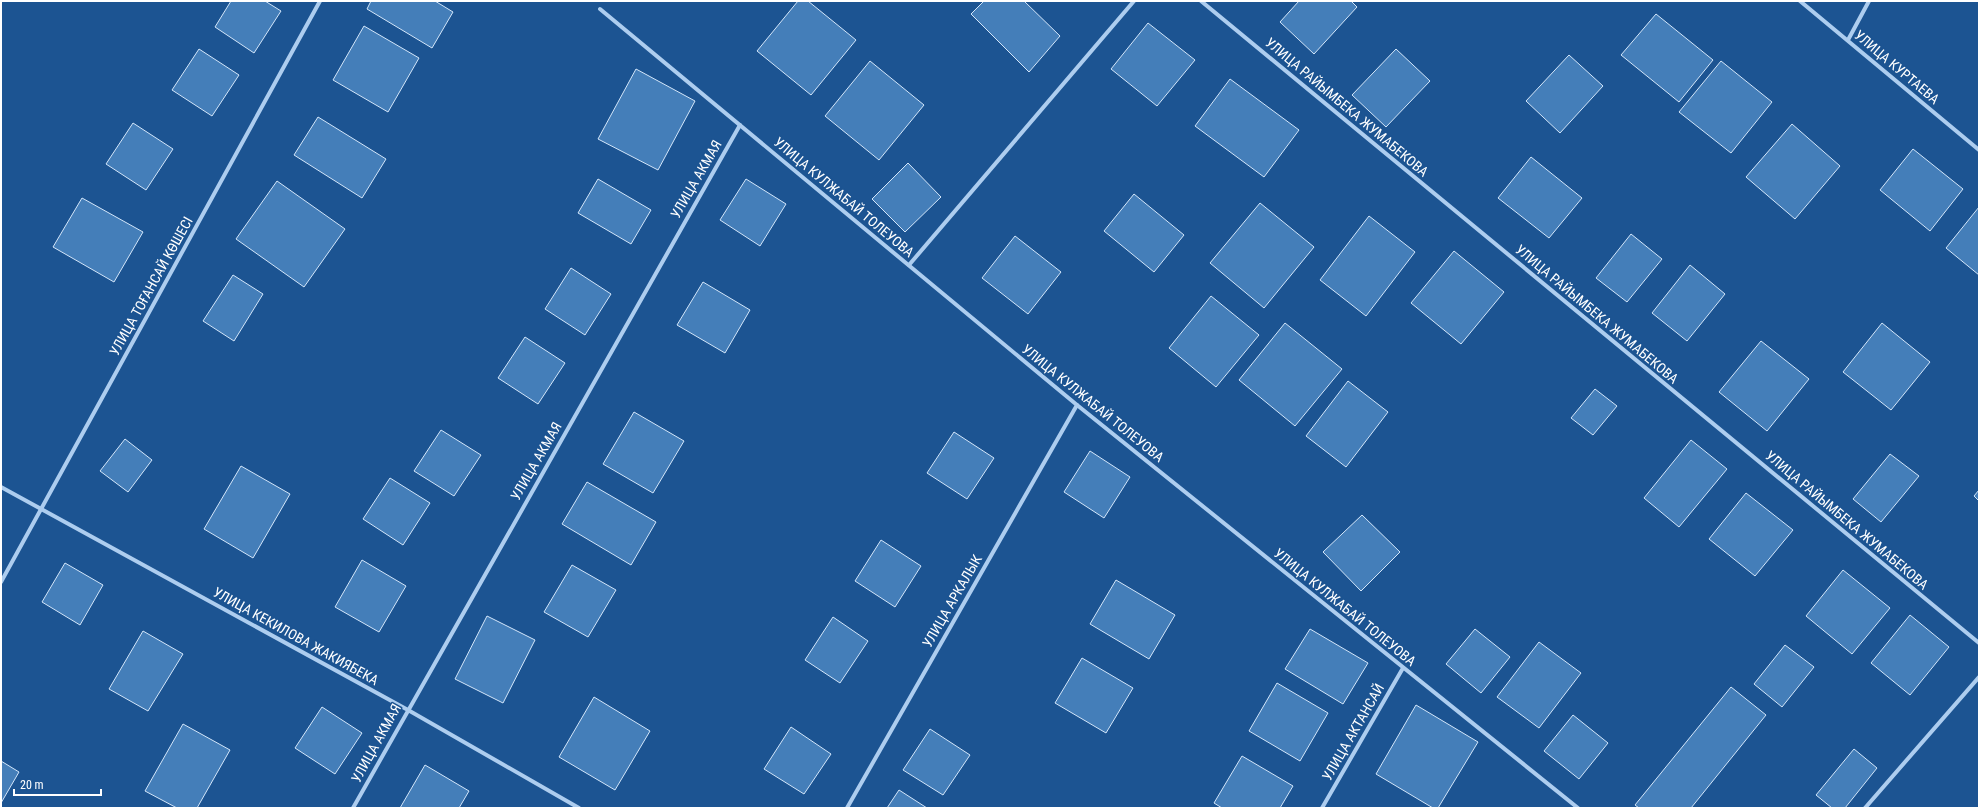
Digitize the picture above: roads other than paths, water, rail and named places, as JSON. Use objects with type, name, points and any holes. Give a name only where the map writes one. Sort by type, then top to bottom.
[{"type":"street","name":"УЛИЦА ТОҒАНСАЙ КӨШЕСІ","points":[[1,582],[42,510],[320,1]]},
{"type":"street","points":[[909,265],[1134,1]]},
{"type":"street","name":"УЛИЦА РАЙЫМБЕКА ЖУМАБЕКОВА","points":[[1201,1],[1979,643]]},
{"type":"street","name":"УЛИЦА КУРТАЕВА","points":[[1800,1],[1979,150]]},
{"type":"street","points":[[1848,40],[1869,1]]},
{"type":"street","name":"УЛИЦА КУЛЖАБАЙ ТОЛЕУОВА","points":[[600,9],[1077,405],[1578,808]]},
{"type":"street","name":"УЛИЦА АКМАЯ","points":[[352,808],[740,125]]},
{"type":"street","name":"УЛИЦА АРКАЛЫК","points":[[846,808],[1077,405]]},
{"type":"street","name":"УЛИЦА КЕКИЛОВА ЖАКИЯБЕКА","points":[[1,487],[408,710],[579,808]]},
{"type":"street","name":"УЛИЦА АКТАНСАЙ","points":[[1322,808],[1403,668]]},
{"type":"street","points":[[1865,808],[1979,677]]}]
